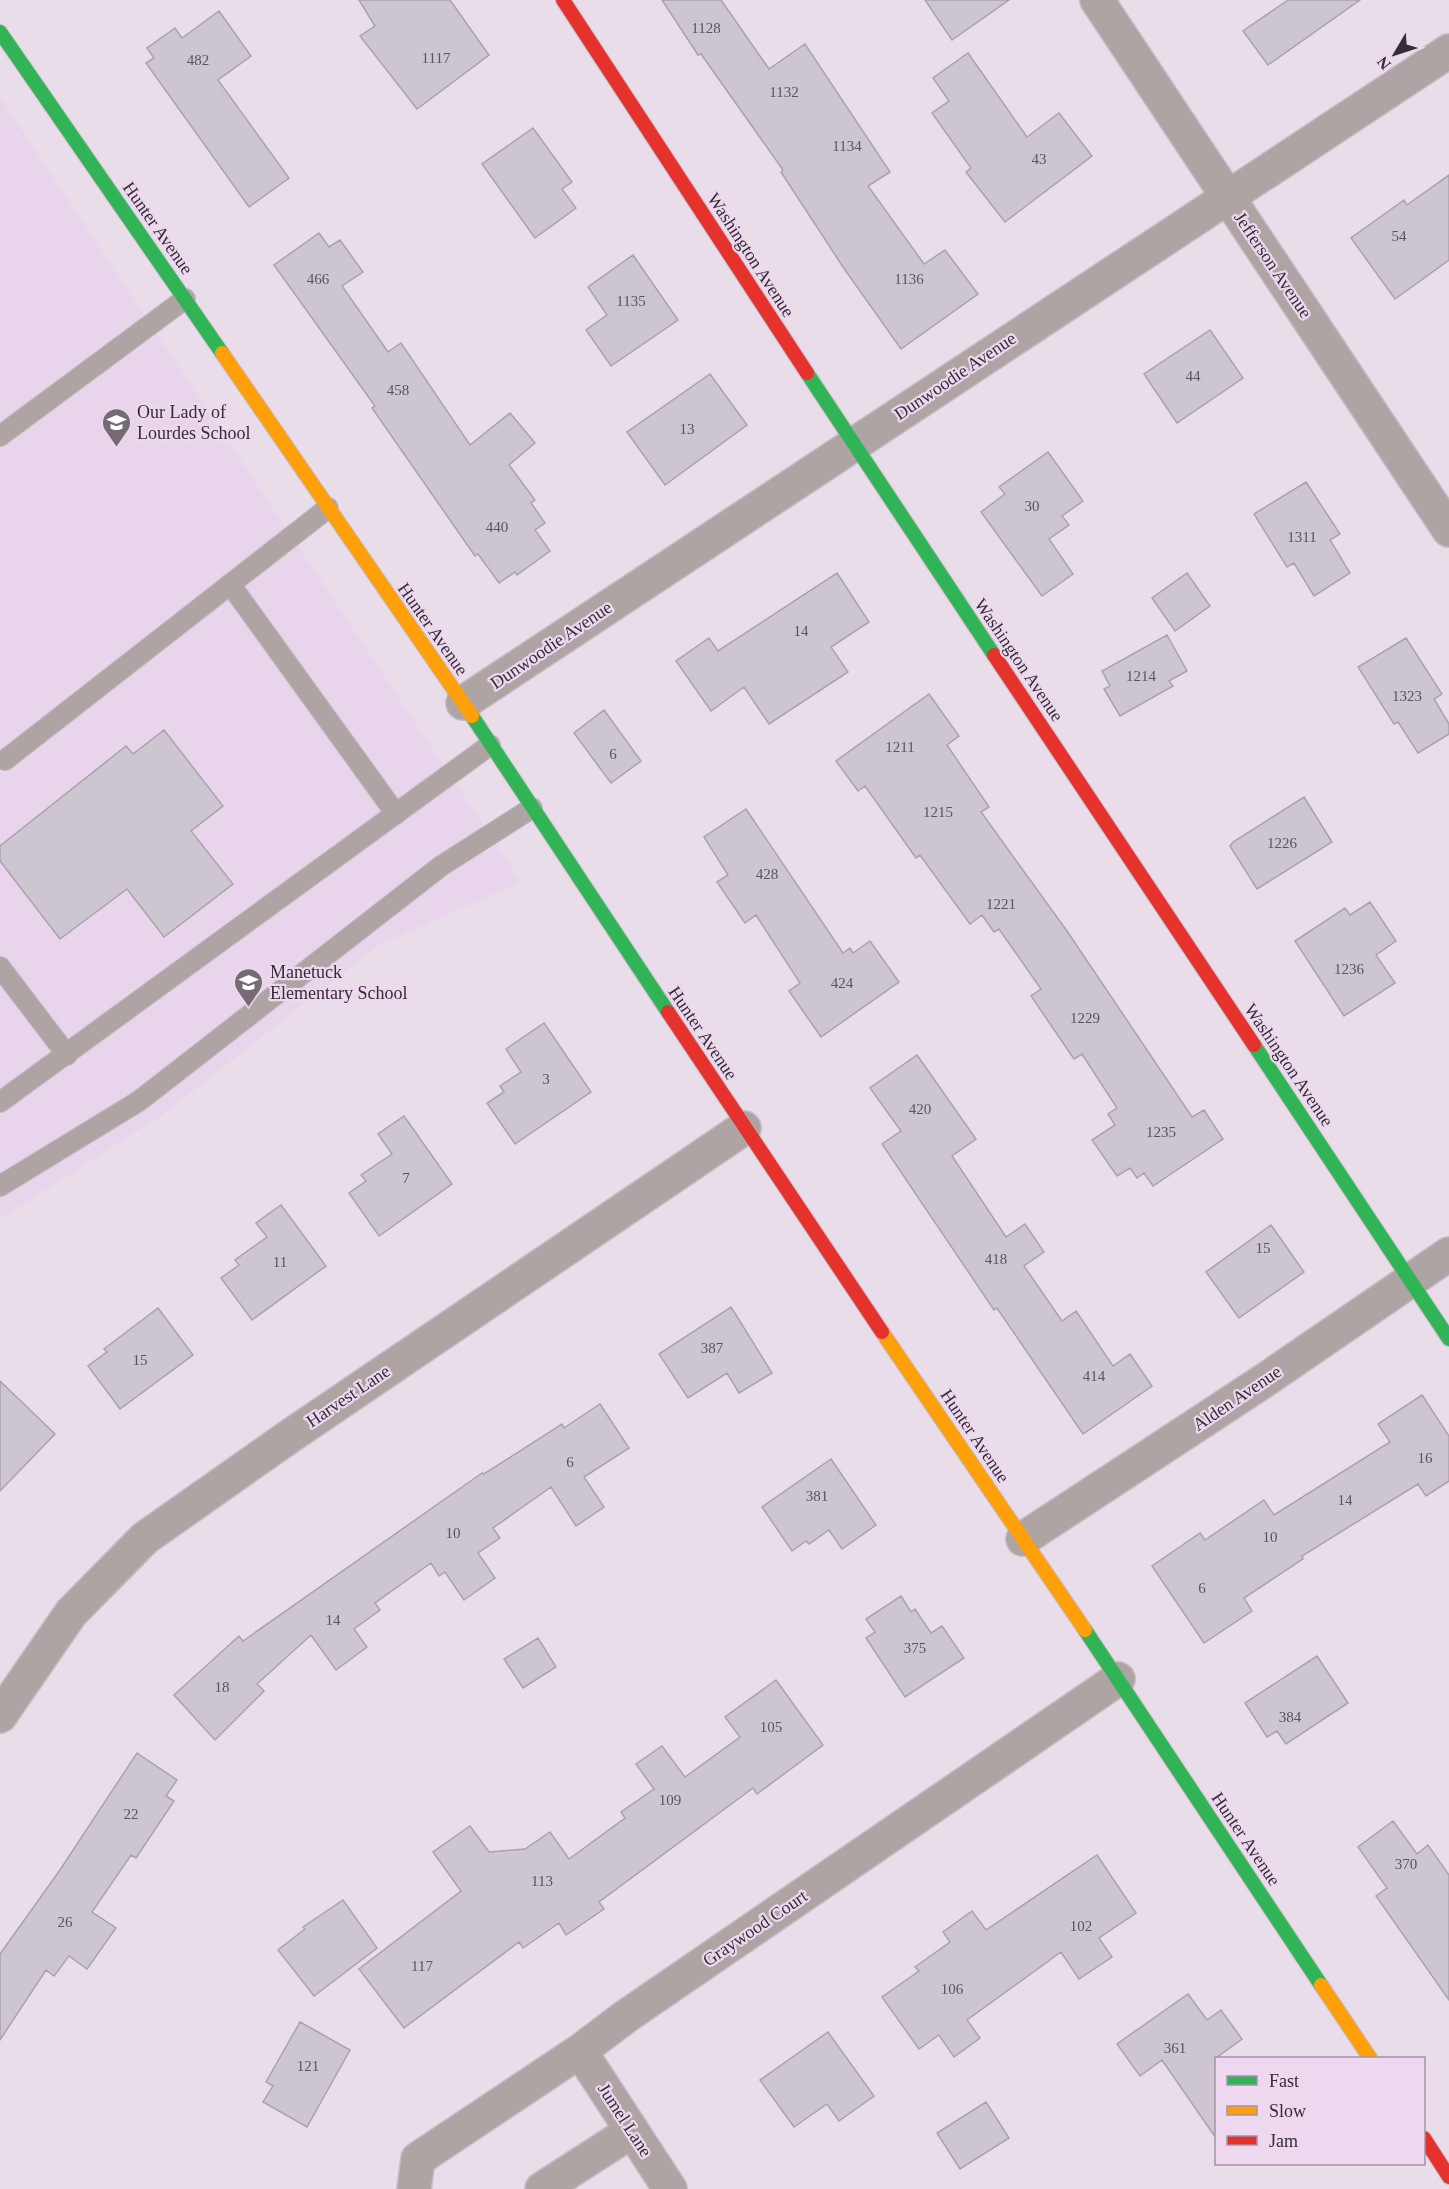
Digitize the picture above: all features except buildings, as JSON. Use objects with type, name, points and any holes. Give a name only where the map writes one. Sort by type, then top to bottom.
[{"type":"street","name":"Washington Avenue","points":[[563,0],[853,443],[1449,1339]]},
{"type":"street","name":"Jefferson Avenue","points":[[1097,0],[1449,530]]},
{"type":"street","name":"Hunter Avenue","points":[[0,32],[463,704],[744,1128],[1118,1679],[1369,2057]]},
{"type":"street","name":"Dunwoodie Avenue","points":[[463,704],[1227,195],[1449,51]]},
{"type":"street","name":"Harvest Lane","points":[[0,1716],[71,1613],[146,1538],[290,1436],[744,1128]]},
{"type":"street","name":"Alden Avenue","points":[[1023,1539],[1265,1380],[1449,1254]]},
{"type":"street","name":"Graywood Court","points":[[414,2189],[418,2159],[580,2051],[635,2010],[1118,1679]]},
{"type":"street","name":"Jumel Lane","points":[[580,2051],[670,2189]]},
{"type":"street","points":[[542,2189],[632,2131]]},
{"type":"street","points":[[1425,2140],[1449,2177]]},
{"type":"lane","points":[[0,436],[185,299]]},
{"type":"lane","points":[[2,759],[328,508]]},
{"type":"lane","points":[[230,584],[396,814]]},
{"type":"lane","points":[[0,1102],[490,744]]},
{"type":"lane","points":[[0,1186],[139,1101],[441,866],[532,808]]},
{"type":"lane","points":[[0,967],[67,1055]]},
{"type":"shaded area","name":"Our Lady of Lourdes School","points":[[0,97],[521,882],[379,945],[161,1116],[0,1219]]},
{"type":"traffic: fast","points":[[0,32],[222,353]]},
{"type":"traffic: fast","points":[[807,373],[994,655]]},
{"type":"traffic: fast","points":[[472,716],[668,1012]]},
{"type":"traffic: fast","points":[[1254,1045],[1449,1339]]},
{"type":"traffic: fast","points":[[1085,1630],[1321,1985]]},
{"type":"traffic: slow","points":[[222,353],[472,716]]},
{"type":"traffic: slow","points":[[882,1332],[1085,1630]]},
{"type":"traffic: slow","points":[[1321,1985],[1369,2057]]},
{"type":"traffic: jam","points":[[563,0],[807,373]]},
{"type":"traffic: jam","points":[[994,655],[1254,1045]]},
{"type":"traffic: jam","points":[[668,1012],[882,1332]]},
{"type":"traffic: jam","points":[[1425,2140],[1449,2177]]},
{"type":"place","name":"Our Lady of Lourdes School","points":[[116,448]]},
{"type":"place","name":"Manetuck Elementary School","points":[[249,1008]]}]
